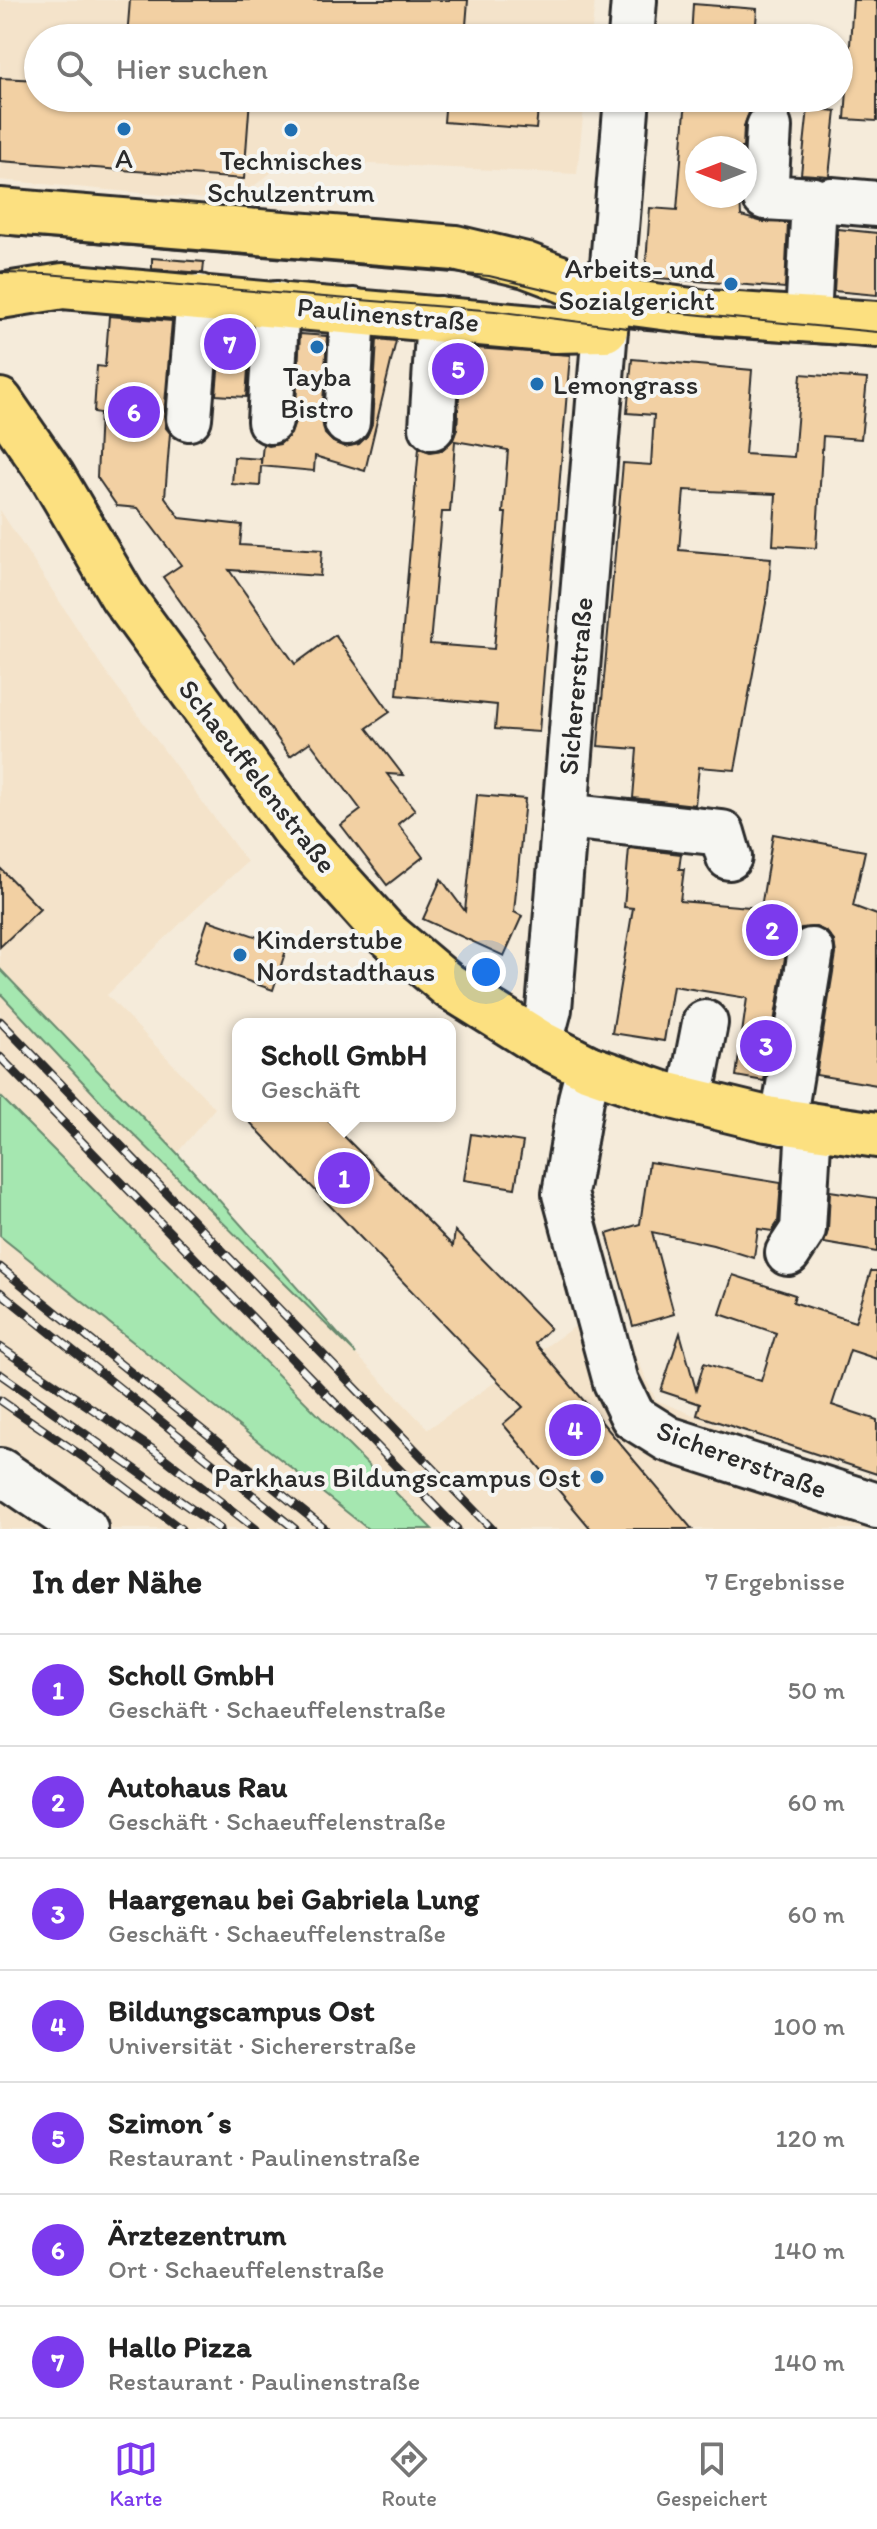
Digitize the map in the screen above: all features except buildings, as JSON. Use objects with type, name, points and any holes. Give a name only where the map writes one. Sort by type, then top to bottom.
[{"type":"main road","name":"Paulinenstraße","points":[[0,211],[455,248],[526,265],[608,314]]},
{"type":"main road","name":"Paulinenstraße","points":[[0,296],[63,286],[556,330],[608,314],[707,313],[877,324]]},
{"type":"main road","name":"Schaeuffelenstraße","points":[[0,401],[52,476],[123,597],[295,832],[385,932],[449,986],[540,1043],[589,1068],[690,1100],[796,1124],[877,1135]]},
{"type":"street","points":[[632,24],[634,0]]},
{"type":"street","name":"Sichererstraße","points":[[540,1043],[549,1009],[626,112]]},
{"type":"street","points":[[769,127],[765,197],[814,200],[808,319]]},
{"type":"street","points":[[831,200],[877,204]]},
{"type":"street","points":[[189,418],[199,297]]},
{"type":"street","points":[[270,421],[277,304]]},
{"type":"street","points":[[347,422],[353,311]]},
{"type":"street","points":[[432,427],[439,319]]},
{"type":"street","points":[[565,816],[722,833],[729,857]]},
{"type":"street","points":[[788,1253],[803,1230],[796,1124],[811,951]]},
{"type":"street","points":[[690,1100],[705,1023]]},
{"type":"street","name":"Sichererstraße","points":[[589,1068],[565,1194],[616,1382],[633,1417],[668,1439],[877,1506]]},
{"type":"street","points":[[0,1471],[85,1529]]},
{"type":"shaded area","name":"Technisches Schulzentrum","points":[[0,0],[595,0],[592,24],[24,24],[24,112],[584,112],[577,174],[331,162],[276,169],[242,195],[238,202],[0,180]]},
{"type":"shaded area","points":[[0,510],[103,668],[247,862],[107,995],[215,1108],[177,1153],[0,969]]},
{"type":"shaded area","points":[[0,993],[108,1109],[428,1429],[611,1301],[656,1400],[877,1489],[877,1529],[432,1529],[0,1096]]},
{"type":"shaded area","points":[[0,1236],[26,1255],[368,1529],[0,1529]]},
{"type":"green space","points":[[0,969],[177,1153],[356,1354],[108,1109],[0,993]]},
{"type":"green space","points":[[0,1096],[432,1529],[368,1529],[0,1236]]},
{"type":"tram line","points":[[0,235],[489,276],[620,307],[877,332]]},
{"type":"tram line","points":[[0,273],[46,274],[495,311],[635,329],[877,349]]},
{"type":"railway","points":[[0,1021],[492,1529]]},
{"type":"railway","points":[[0,1057],[457,1529]]},
{"type":"railway","points":[[0,1267],[325,1529]]},
{"type":"railway","points":[[0,1292],[295,1529]]},
{"type":"railway","points":[[0,1347],[155,1451],[256,1529]]},
{"type":"railway","points":[[0,1374],[220,1529]]},
{"type":"railway","points":[[0,1400],[181,1529]]},
{"type":"place","name":"A","points":[[124,129]]},
{"type":"place","name":"Technisches Schulzentrum","points":[[291,130]]},
{"type":"place","name":"Arbeits- und Sozialgericht","points":[[731,284]]},
{"type":"place","name":"Hallo Pizza","points":[[230,344]]},
{"type":"place","name":"Tayba Bistro","points":[[317,347]]},
{"type":"place","name":"Szimon´s","points":[[458,369]]},
{"type":"place","name":"Lemongrass","points":[[537,384]]},
{"type":"place","name":"Ärztezentrum","points":[[134,412]]},
{"type":"place","name":"Autohaus Rau","points":[[772,930]]},
{"type":"place","name":"Kinderstube Nordstadthaus","points":[[240,955]]},
{"type":"place","name":"Haargenau bei Gabriela Lung","points":[[766,1046]]},
{"type":"place","name":"Scholl GmbH","points":[[344,1178]]},
{"type":"place","name":"Bildungscampus Ost","points":[[575,1430]]},
{"type":"place","name":"Parkhaus Bildungscampus Ost","points":[[597,1477]]}]
